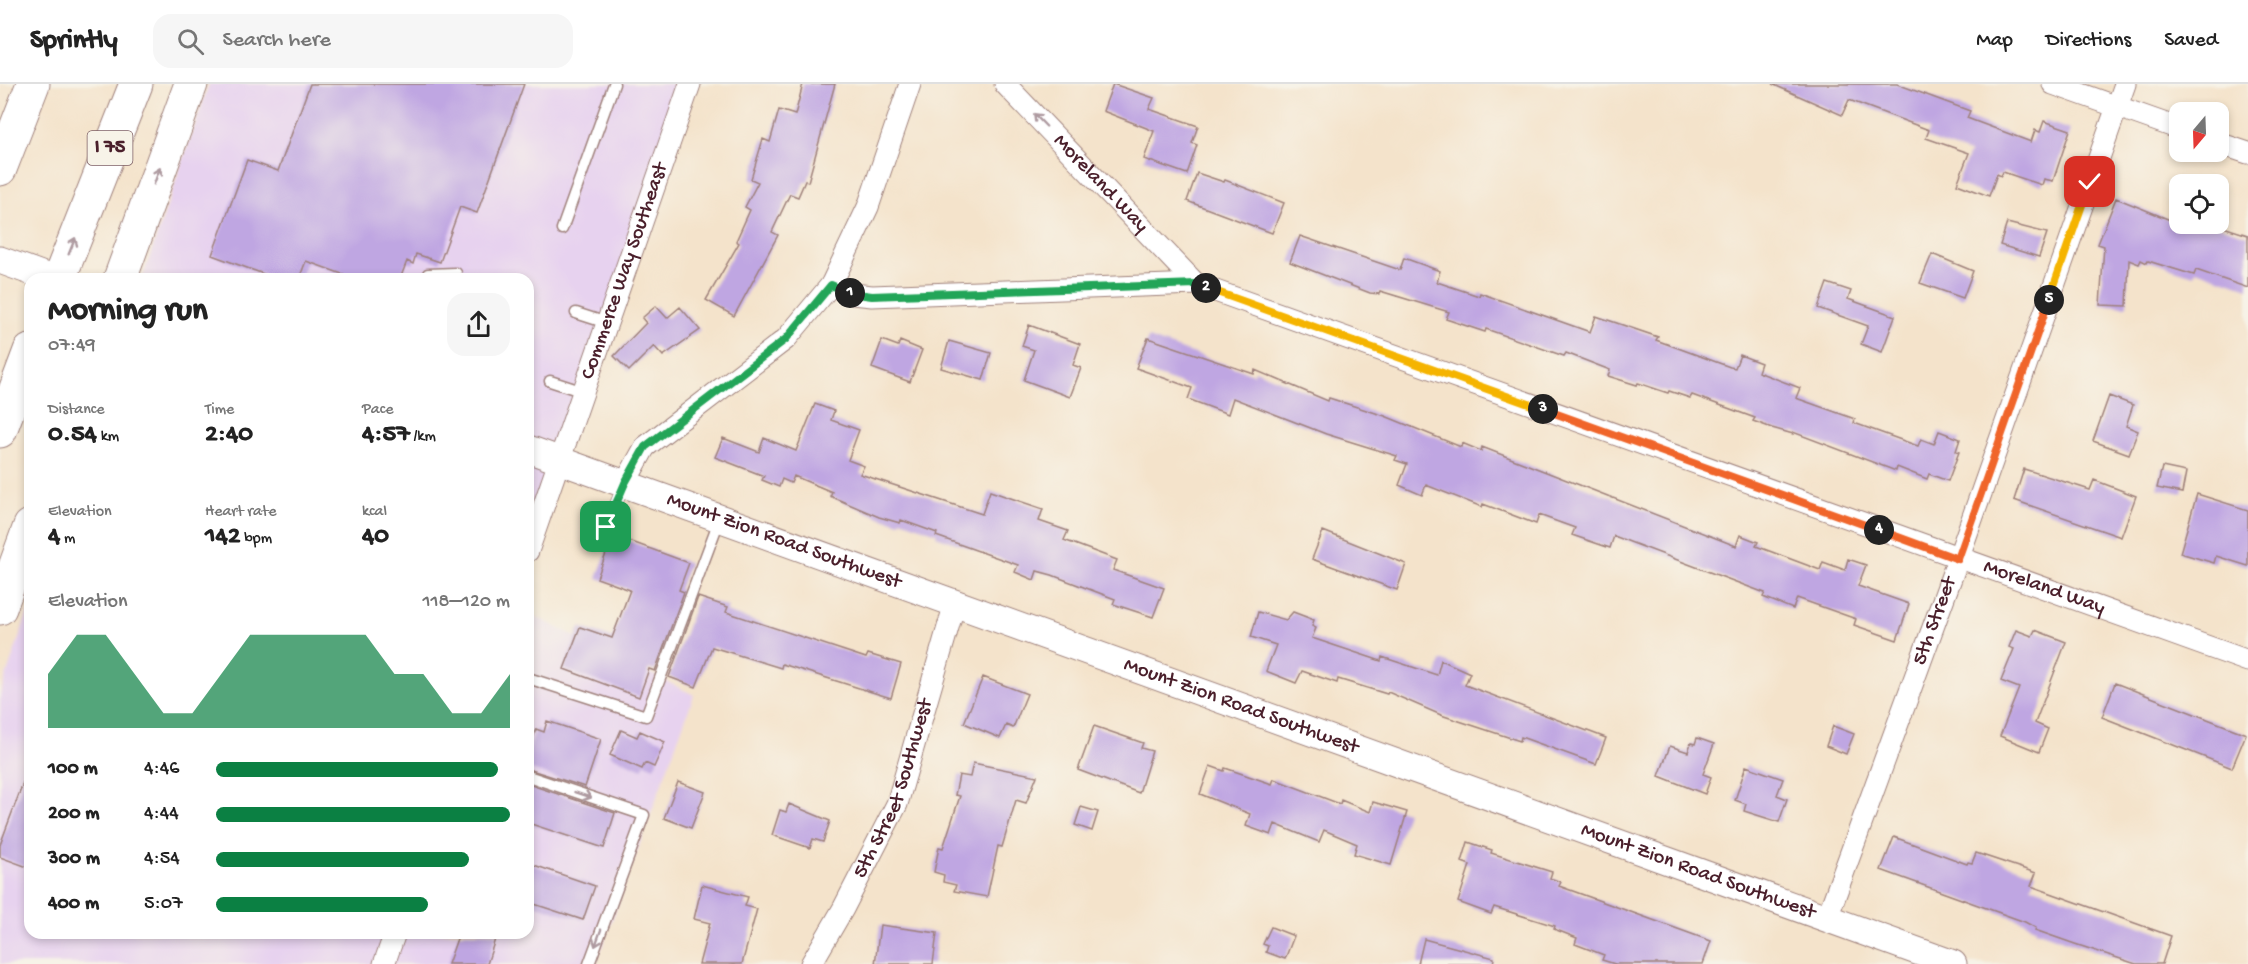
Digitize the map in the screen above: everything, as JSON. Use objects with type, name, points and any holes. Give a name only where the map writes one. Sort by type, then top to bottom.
[{"type":"highway","points":[[0,169],[33,84]]},
{"type":"highway","name":"I 75","points":[[61,273],[136,84]]},
{"type":"highway","points":[[122,273],[191,84]]},
{"type":"highway","points":[[0,431],[24,367]]},
{"type":"highway","points":[[0,608],[24,542]]},
{"type":"street","name":"Commerce Way Southeast","points":[[534,533],[690,84]]},
{"type":"street","points":[[625,483],[645,447],[786,339],[831,285],[868,207],[910,84]]},
{"type":"street","name":"Moreland Way","points":[[1005,84],[1196,284]]},
{"type":"street","points":[[2053,84],[2169,125]]},
{"type":"street","name":"5th Street","points":[[1827,918],[1958,559],[2125,84]]},
{"type":"street","points":[[2229,147],[2248,153]]},
{"type":"street","points":[[0,260],[36,273]]},
{"type":"street","name":"Moreland Way","points":[[831,285],[853,294],[872,296],[1196,284],[1958,559],[2248,661]]},
{"type":"street","name":"Mount Zion Road Southwest","points":[[534,451],[1953,964]]},
{"type":"street","name":"5th Street Southwest","points":[[810,964],[843,909],[897,804],[955,603]]},
{"type":"street","points":[[384,964],[392,939]]},
{"type":"lane","points":[[562,229],[614,84]]},
{"type":"lane","points":[[576,313],[607,323]]},
{"type":"lane","points":[[550,381],[584,392]]},
{"type":"lane","points":[[606,527],[625,483]]},
{"type":"lane","points":[[534,680],[646,716],[720,518]]},
{"type":"lane","points":[[534,778],[644,815],[589,964]]},
{"type":"shaded area","points":[[209,84],[696,84],[534,539],[534,273],[144,273]]},
{"type":"shaded area","points":[[534,616],[694,695],[596,964],[0,964],[0,694],[24,624],[24,939],[534,939]]},
{"type":"building","points":[[310,84],[524,84],[477,213],[460,207],[440,262],[416,254],[413,264],[407,261],[402,273],[339,273],[306,261],[301,273],[261,273],[212,255],[247,160],[278,171]]},
{"type":"building","points":[[803,84],[835,84],[808,182],[805,181],[798,197],[790,194],[772,232],[778,235],[734,316],[706,300],[739,243],[736,241],[750,210],[745,207],[758,182],[751,179],[763,139],[770,142],[779,110],[795,115]]},
{"type":"building","points":[[1113,84],[1154,98],[1149,109],[1198,126],[1192,143],[1197,145],[1187,174],[1144,159],[1154,131],[1103,111]]},
{"type":"building","points":[[1772,84],[1897,84],[1970,111],[1967,118],[2031,142],[2035,130],[2040,132],[2044,121],[2070,130],[2053,181],[2044,179],[2042,185],[2003,172],[2001,176],[1997,174],[1989,196],[1957,184],[1969,153],[1926,138],[1929,130],[1849,100],[1842,115]]},
{"type":"building","points":[[1197,173],[1224,182],[1225,180],[1284,203],[1272,233],[1187,201]]},
{"type":"building","points":[[2116,198],[2169,220],[2169,234],[2229,234],[2229,229],[2248,235],[2248,288],[2196,270],[2194,275],[2148,261],[2147,263],[2141,260],[2139,264],[2129,260],[2127,306],[2100,305],[2104,246],[2098,244]]},
{"type":"building","points":[[2007,223],[2047,233],[2039,257],[2000,245]]},
{"type":"building","points":[[1300,236],[1400,270],[1404,258],[1440,271],[1437,282],[1479,296],[1480,293],[1590,332],[1596,316],[1658,337],[1656,340],[1730,367],[1735,368],[1740,355],[1761,363],[1758,372],[1800,388],[1796,398],[1855,419],[1854,423],[1918,446],[1921,439],[1934,444],[1939,431],[1960,439],[1956,451],[1959,452],[1948,481],[1929,474],[1927,479],[1897,467],[1896,471],[1793,432],[1793,434],[1753,421],[1755,418],[1692,395],[1690,398],[1608,376],[1610,370],[1566,353],[1564,356],[1486,329],[1485,332],[1446,319],[1449,312],[1380,291],[1379,294],[1370,293],[1290,262]]},
{"type":"building","points":[[1932,254],[1973,271],[1963,298],[1920,283]]},
{"type":"building","points":[[1827,283],[1851,291],[1848,299],[1895,316],[1882,352],[1861,344],[1868,326],[1818,308]]},
{"type":"building","points":[[656,306],[667,318],[680,307],[700,330],[663,356],[654,346],[629,371],[614,356],[646,323],[642,318]]},
{"type":"building","points":[[1029,325],[1080,344],[1073,365],[1081,368],[1070,397],[1024,380],[1034,350],[1022,346]]},
{"type":"building","points":[[1148,338],[1254,374],[1255,370],[1328,401],[1329,398],[1385,416],[1461,447],[1462,443],[1481,451],[1482,447],[1736,546],[1740,535],[1758,542],[1756,546],[1820,570],[1823,562],[1845,570],[1848,559],[1866,565],[1858,586],[1909,604],[1897,640],[1854,625],[1856,619],[1797,598],[1793,609],[1763,597],[1765,593],[1614,536],[1610,548],[1572,535],[1575,528],[1539,515],[1536,524],[1483,504],[1482,507],[1426,485],[1422,495],[1399,485],[1407,464],[1395,460],[1397,456],[1326,434],[1233,398],[1228,414],[1188,399],[1192,388],[1136,368]]},
{"type":"building","points":[[882,340],[898,346],[900,341],[922,350],[910,382],[872,368]]},
{"type":"building","points":[[949,341],[991,353],[983,380],[941,368]]},
{"type":"building","points":[[2109,396],[2133,405],[2126,426],[2138,431],[2129,454],[2093,441]]},
{"type":"building","points":[[815,404],[834,411],[831,420],[859,430],[848,460],[864,466],[860,474],[982,514],[990,491],[1043,509],[1039,521],[1068,531],[1064,540],[1117,560],[1113,570],[1164,588],[1153,617],[1113,604],[1115,599],[1052,575],[1037,571],[1034,580],[1015,572],[1018,565],[936,536],[937,533],[901,520],[900,523],[879,517],[830,496],[832,492],[794,476],[791,483],[782,479],[779,487],[762,480],[764,476],[715,457],[723,438],[759,452],[764,438],[796,451]]},
{"type":"building","points":[[2162,467],[2186,472],[2182,493],[2157,488]]},
{"type":"building","points":[[2024,469],[2090,490],[2094,480],[2136,496],[2121,537],[2014,500]]},
{"type":"building","points":[[2197,494],[2248,510],[2248,566],[2216,556],[2214,563],[2180,553]]},
{"type":"building","points":[[1323,531],[1406,564],[1397,590],[1312,559]]},
{"type":"building","points":[[613,535],[689,563],[679,590],[684,592],[655,671],[649,669],[639,697],[564,669],[580,627],[612,638],[630,590],[597,578]]},
{"type":"building","points":[[698,597],[728,607],[726,612],[866,658],[868,654],[901,664],[891,698],[782,664],[781,668],[712,647],[696,687],[669,677]]},
{"type":"building","points":[[1258,612],[1286,620],[1293,612],[1314,620],[1312,626],[1316,628],[1312,638],[1381,661],[1382,657],[1437,675],[1441,660],[1470,673],[1465,685],[1606,738],[1596,764],[1521,737],[1520,741],[1441,715],[1388,692],[1387,694],[1338,679],[1337,683],[1302,671],[1296,683],[1266,671],[1276,645],[1251,637]]},
{"type":"building","points":[[2016,630],[2032,636],[2035,630],[2066,642],[2035,723],[2048,729],[2039,752],[2000,736],[2019,688],[2001,681],[2014,649],[2009,647]]},
{"type":"building","points":[[983,677],[1027,694],[1013,728],[1006,725],[1000,738],[964,723]]},
{"type":"building","points":[[2115,683],[2246,734],[2232,768],[2102,717]]},
{"type":"building","points":[[547,721],[601,739],[585,787],[534,771],[534,735],[536,729],[544,732]]},
{"type":"building","points":[[1094,726],[1143,743],[1141,748],[1152,751],[1139,793],[1078,770]]},
{"type":"building","points":[[1833,726],[1854,734],[1846,754],[1826,746]]},
{"type":"building","points":[[621,730],[637,737],[640,731],[665,742],[654,767],[645,763],[642,769],[610,755]]},
{"type":"building","points":[[1697,738],[1714,744],[1703,774],[1711,777],[1705,794],[1659,776],[1670,746],[1688,752],[1691,743],[1695,744]]},
{"type":"building","points":[[973,763],[1037,776],[1026,803],[1016,800],[1002,847],[998,846],[987,897],[954,891],[956,885],[943,882],[944,875],[934,872],[939,847],[943,848],[960,796],[955,795],[959,775],[970,777]]},
{"type":"building","points":[[1210,766],[1224,771],[1225,768],[1272,784],[1274,779],[1340,804],[1341,800],[1370,812],[1373,802],[1407,812],[1391,865],[1354,854],[1357,844],[1324,830],[1319,842],[1275,824],[1271,835],[1246,826],[1250,814],[1200,794]]},
{"type":"building","points":[[1746,766],[1783,779],[1777,795],[1787,799],[1779,822],[1744,811],[1746,804],[1735,800]]},
{"type":"building","points":[[24,781],[24,866],[0,857],[0,845]]},
{"type":"building","points":[[678,782],[705,792],[691,828],[664,818]]},
{"type":"building","points":[[534,786],[615,813],[604,848],[534,825]]},
{"type":"building","points":[[789,804],[830,821],[823,842],[813,839],[810,848],[772,835],[780,810],[786,812]]},
{"type":"building","points":[[1081,807],[1098,812],[1092,831],[1075,825]]},
{"type":"building","points":[[1894,837],[1967,864],[1972,863],[1976,853],[2036,873],[2031,886],[2171,936],[2162,964],[2136,964],[2075,944],[2035,930],[2036,928],[2025,922],[1881,870]]},
{"type":"building","points":[[1468,842],[1492,850],[1491,853],[1552,872],[1550,878],[1561,882],[1559,886],[1711,941],[1703,964],[1615,964],[1602,960],[1604,955],[1575,944],[1577,938],[1554,929],[1555,926],[1494,907],[1491,914],[1458,902],[1470,865],[1462,862]]},
{"type":"building","points":[[534,865],[595,886],[583,920],[534,904]]},
{"type":"building","points":[[702,885],[748,897],[745,906],[757,909],[742,964],[699,964],[710,923],[694,919]]},
{"type":"building","points":[[880,925],[937,933],[933,964],[875,964]]},
{"type":"building","points":[[1271,927],[1294,936],[1285,959],[1266,952],[1268,946],[1263,944]]},
{"type":"building","points":[[457,939],[495,939],[487,964],[448,964]]},
{"type":"building","points":[[1424,939],[1494,958],[1493,964],[1418,964]]},
{"type":"route","points":[[606,527],[625,483],[645,447],[786,339],[831,285],[853,294],[872,296],[1196,284],[1958,559],[2090,182]]}]
